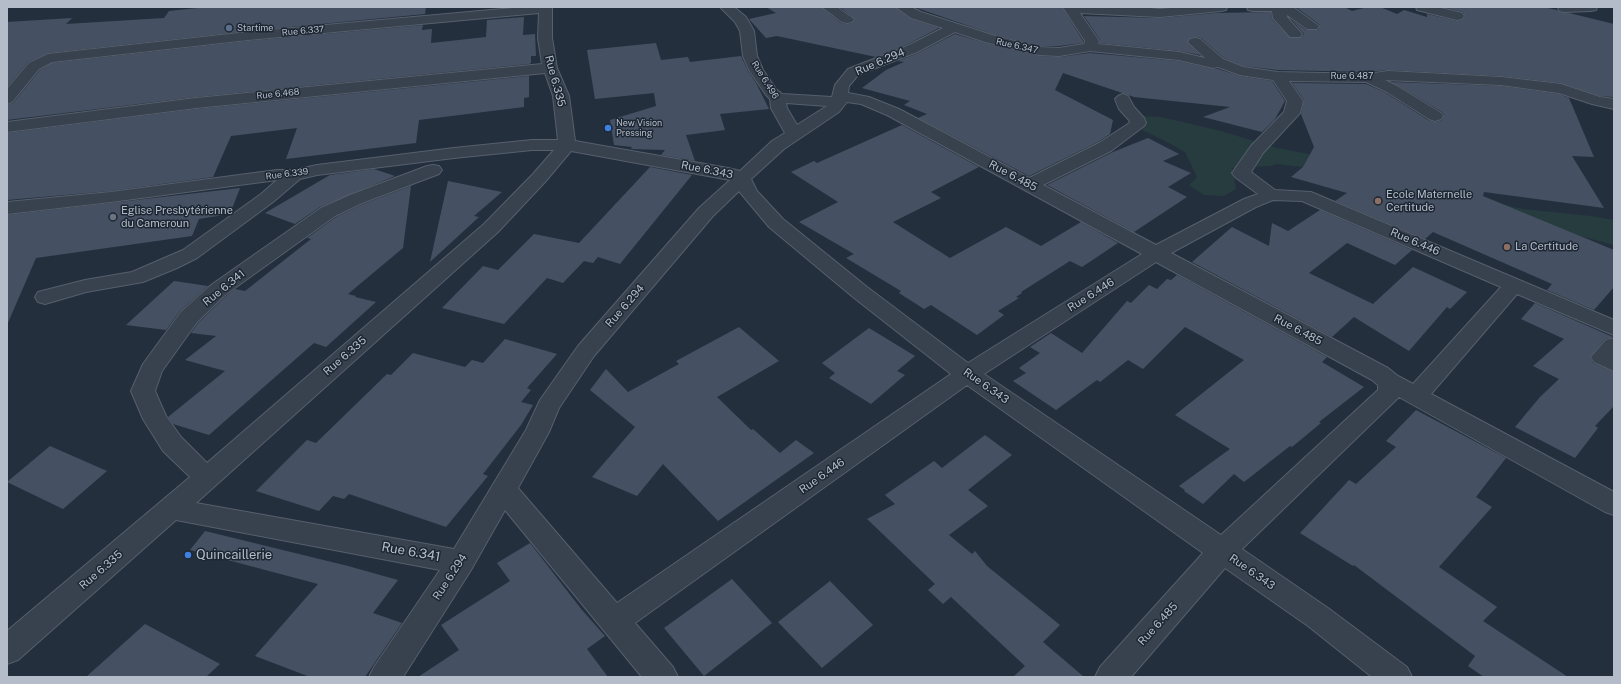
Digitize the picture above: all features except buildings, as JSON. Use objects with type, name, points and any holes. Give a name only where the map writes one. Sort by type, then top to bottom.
[{"type":"street","name":"Rue 6.496","points":[[726,7],[741,20],[747,31],[750,56],[756,70],[771,92],[778,98],[779,108],[794,134]]},
{"type":"street","points":[[828,7],[846,19]]},
{"type":"street","name":"Rue 6.347","points":[[902,7],[916,15],[990,39],[1039,51],[1059,52],[1090,47]]},
{"type":"street","points":[[1125,7],[1142,12]]},
{"type":"street","points":[[1070,8],[1160,14],[1221,7]]},
{"type":"street","points":[[1253,7],[1277,7],[1280,12],[1280,18],[1295,34]]},
{"type":"street","points":[[1284,7],[1312,26]]},
{"type":"street","points":[[1422,7],[1457,16]]},
{"type":"street","points":[[1564,8],[1591,7]]},
{"type":"street","name":"Rue 6.337","points":[[7,99],[34,66],[48,58],[248,36],[545,8]]},
{"type":"street","name":"Rue 6.335","points":[[7,650],[172,509],[490,228],[539,178],[567,145],[561,96],[550,68],[545,38],[545,8]]},
{"type":"street","points":[[1070,8],[1092,41],[1090,47]]},
{"type":"street","points":[[376,39],[381,24]]},
{"type":"street","name":"Rue 6.294","points":[[385,677],[461,562],[536,432],[548,406],[586,351],[706,212],[778,145],[833,110],[840,99],[842,85],[854,72],[912,49],[955,27]]},
{"type":"street","points":[[1195,42],[1221,67]]},
{"type":"street","name":"Rue 6.487","points":[[1090,47],[1179,56],[1240,71],[1278,76],[1368,78],[1388,75],[1501,81],[1561,89],[1597,101],[1614,104]]},
{"type":"street","name":"Rue 6.468","points":[[7,127],[196,103],[550,68]]},
{"type":"street","points":[[1271,186],[1261,174],[1241,172],[1257,150],[1292,113],[1295,101],[1278,76]]},
{"type":"street","points":[[1368,78],[1392,89],[1435,116]]},
{"type":"street","name":"Rue 6.485","points":[[778,98],[864,100],[893,112],[1380,374],[1390,382],[1390,393],[1222,551],[1110,677]]},
{"type":"street","points":[[1030,185],[1106,147],[1134,127],[1138,123],[1136,118],[1126,109],[1123,99]]},
{"type":"street","name":"Rue 6.339","points":[[7,208],[111,197],[277,175],[294,175],[317,170],[454,152],[532,145],[567,145]]},
{"type":"street","name":"Rue 6.343","points":[[567,145],[728,173],[742,178],[749,192],[776,223],[860,292],[967,374],[1159,505],[1222,551],[1318,617],[1396,677]]},
{"type":"street","name":"Rue 6.341","points":[[207,478],[172,444],[155,419],[143,391],[151,370],[166,348],[189,317],[218,290],[328,212],[356,198],[433,170]]},
{"type":"street","points":[[45,297],[85,286],[136,278],[170,264],[190,254],[267,198],[294,175]]},
{"type":"street","name":"Rue 6.446","points":[[615,621],[967,374],[1156,254],[1250,203],[1271,186],[1305,196],[1575,310],[1614,328]]},
{"type":"street","points":[[1416,396],[1514,285]]},
{"type":"street","points":[[1575,310],[1602,317],[1614,316]]},
{"type":"street","points":[[1614,346],[1602,357],[1614,364]]},
{"type":"street","points":[[1390,382],[1614,504]]},
{"type":"street","points":[[503,489],[662,677]]},
{"type":"street","name":"Rue 6.341","points":[[172,509],[461,562]]},
{"type":"green space","points":[[1143,116],[1161,117],[1221,131],[1277,148],[1382,168],[1462,196],[1523,209],[1591,216],[1614,220],[1614,245],[1451,202],[1317,169],[1277,164],[1270,166],[1232,168],[1236,189],[1224,196],[1204,195],[1189,185],[1197,177],[1185,152],[1132,125],[1136,118]]},
{"type":"place","name":"Startime","points":[[229,28]]},
{"type":"place","name":"New Vision Pressing","points":[[608,128]]},
{"type":"place","name":"Ecole Maternelle Certitude","points":[[1378,201]]},
{"type":"place","name":"Eglise Presbytérienne du Cameroun","points":[[113,217]]},
{"type":"place","name":"La Certitude","points":[[1507,247]]},
{"type":"place","name":"Quincaillerie","points":[[188,555]]}]
